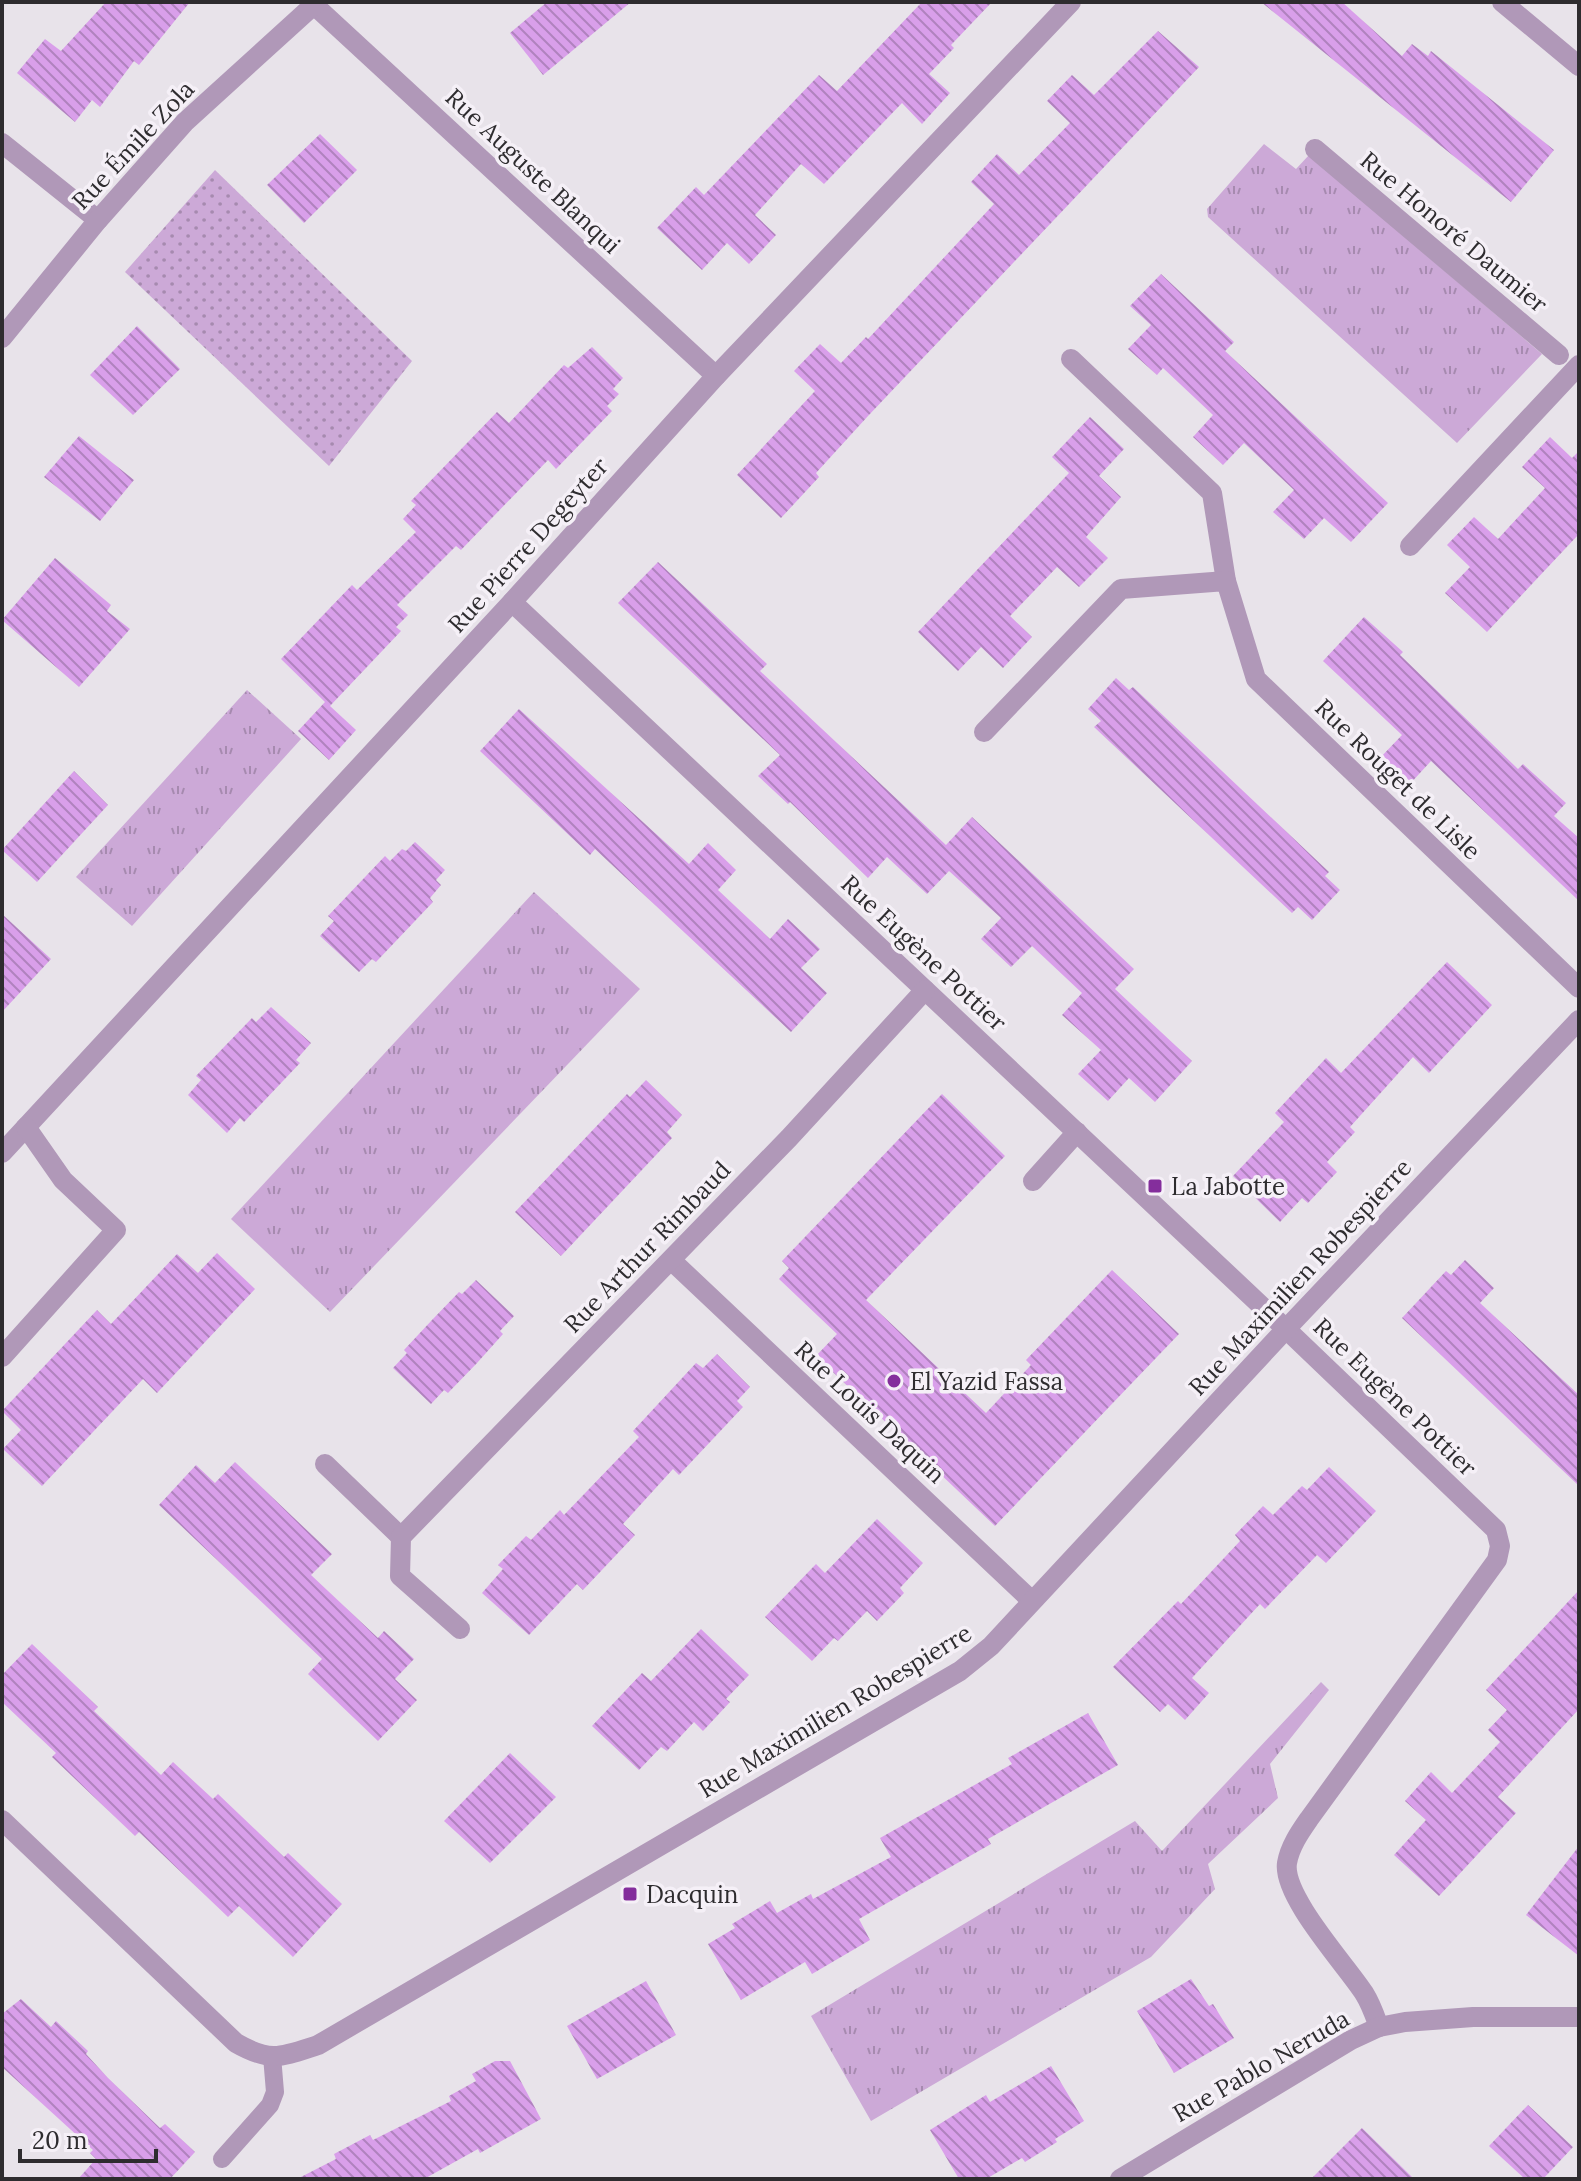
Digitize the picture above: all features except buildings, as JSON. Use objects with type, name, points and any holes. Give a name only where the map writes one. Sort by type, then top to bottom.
[{"type":"street","name":"Rue Pierre Degeyter","points":[[2,1153],[512,602],[716,376],[1071,2]]},
{"type":"street","points":[[1502,2],[1579,66]]},
{"type":"street","name":"Rue Auguste Blanqui","points":[[316,4],[716,376]]},
{"type":"street","name":"Rue Émile Zola","points":[[2,338],[98,220],[185,122],[316,4]]},
{"type":"street","points":[[2,143],[98,220]]},
{"type":"street","name":"Rue Honoré Daumier","points":[[1315,149],[1571,363],[1410,546]]},
{"type":"street","name":"Rue Rouget de Lisle","points":[[1071,359],[1212,493],[1226,581],[1256,679],[1579,988]]},
{"type":"street","points":[[984,732],[1121,589],[1226,581]]},
{"type":"street","name":"Rue Eugène Pottier","points":[[512,602],[1496,1530],[1500,1546],[1497,1560],[1309,1819],[1294,1842],[1287,1864],[1289,1882],[1325,1942],[1365,1995],[1379,2027]]},
{"type":"street","name":"Rue Arthur Rimbaud","points":[[401,1537],[671,1260],[925,990]]},
{"type":"street","name":"Rue Maximilien Robespierre","points":[[272,2056],[282,2057],[318,2045],[960,1671],[991,1646],[1579,1020]]},
{"type":"street","points":[[2,1357],[116,1230],[63,1180],[26,1127]]},
{"type":"street","points":[[1033,1181],[1077,1132]]},
{"type":"street","name":"Rue Louis Daquin","points":[[671,1260],[1032,1601]]},
{"type":"street","points":[[325,1464],[401,1537],[400,1576],[460,1629]]},
{"type":"street","points":[[2,1820],[236,2043],[258,2055],[272,2056]]},
{"type":"street","name":"Rue Pablo Neruda","points":[[1120,2179],[1351,2040],[1379,2027],[1473,2017],[1579,2017]]},
{"type":"lane","points":[[222,2159],[270,2105],[275,2092],[272,2056]]},
{"type":"green space","points":[[1264,144],[1296,169],[1309,155],[1542,354],[1457,443],[1208,217],[1207,209]]},
{"type":"green space","points":[[215,170],[412,361],[329,466],[125,272]]},
{"type":"green space","points":[[247,690],[301,739],[132,926],[76,877]]},
{"type":"green space","points":[[534,892],[640,989],[330,1312],[231,1219]]},
{"type":"green space","points":[[1321,1682],[1329,1690],[1270,1764],[1278,1798],[1208,1864],[1215,1889],[1151,1957],[871,2121],[811,2016],[1135,1821],[1162,1851]]},
{"type":"place","name":"La Jabotte","points":[[1155,1186]]},
{"type":"place","name":"El Yazid Fassa","points":[[894,1381]]},
{"type":"place","name":"Dacquin","points":[[630,1894]]}]
